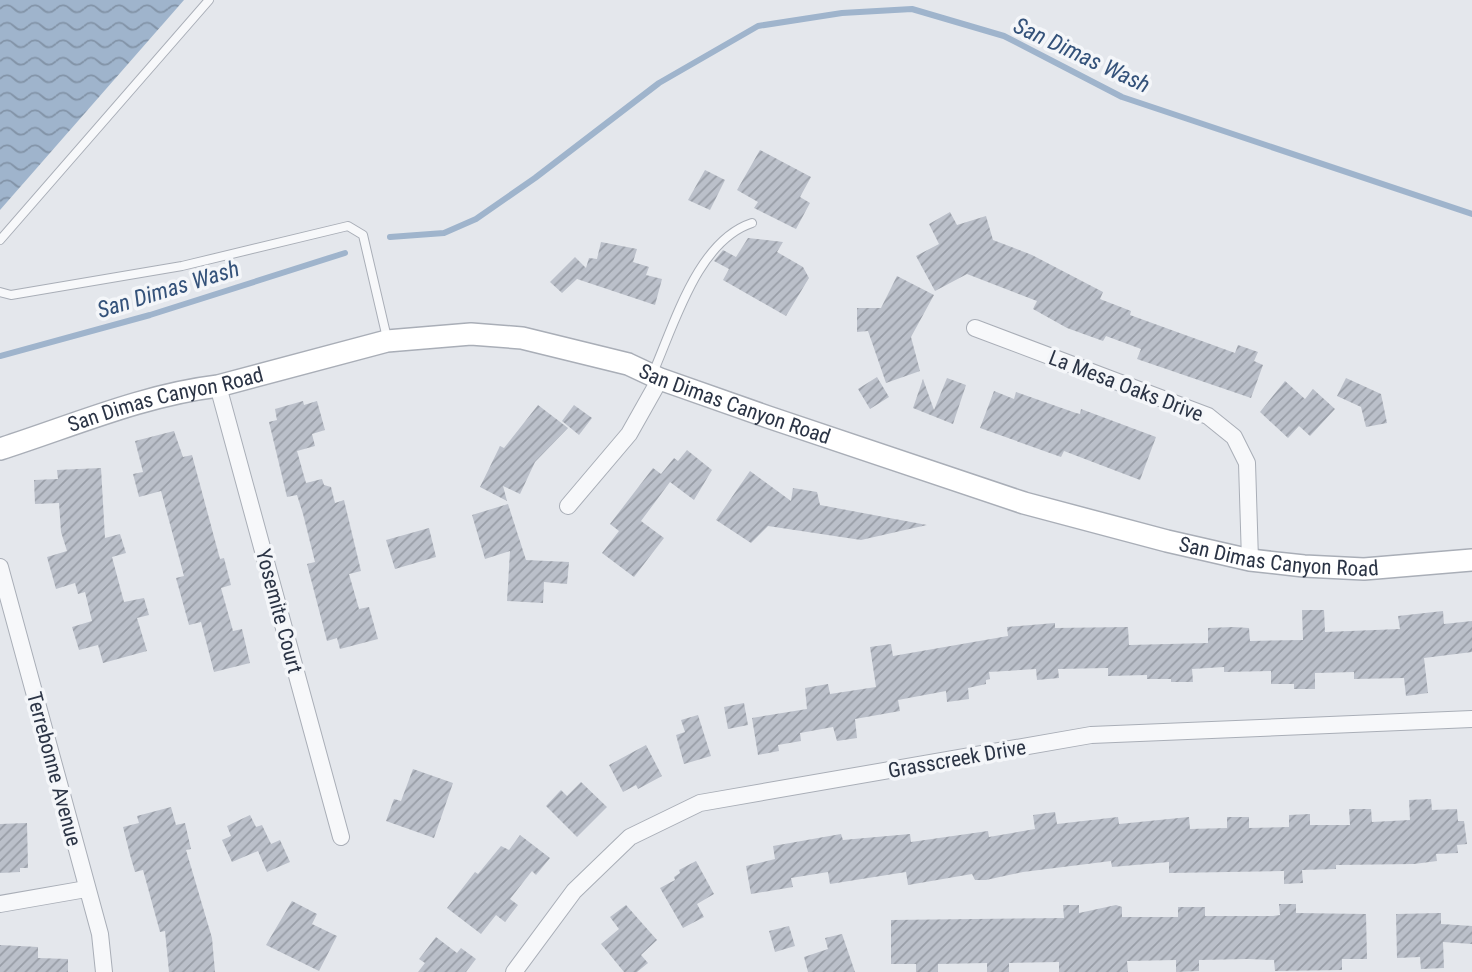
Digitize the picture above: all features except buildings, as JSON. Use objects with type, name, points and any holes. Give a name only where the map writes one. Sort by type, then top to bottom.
[{"type":"street","name":"La Mesa Oaks Drive","points":[[975,328],[1208,416],[1234,437],[1247,463],[1250,560]]},
{"type":"street","name":"San Dimas Canyon Road","points":[[0,449],[115,410],[190,389],[218,386],[387,341],[471,334],[522,338],[628,364],[656,377],[1024,503],[1250,560],[1364,569],[1472,560]]},
{"type":"street","points":[[568,506],[629,434],[656,377]]},
{"type":"street","name":"Yosemite Court","points":[[218,386],[341,837]]},
{"type":"street","name":"Terrebonne Avenue","points":[[0,568],[100,933],[104,972]]},
{"type":"street","name":"Grasscreek Drive","points":[[514,972],[574,891],[630,837],[699,803],[1091,736],[1472,719]]},
{"type":"street","points":[[0,904],[86,889]]},
{"type":"lane","points":[[0,240],[209,0]]},
{"type":"lane","points":[[656,377],[704,262],[721,239],[736,228],[752,223]]},
{"type":"lane","points":[[0,292],[11,295],[182,266],[348,226],[363,235],[387,341]]},
{"type":"water","points":[[0,0],[184,0],[0,210]]},
{"type":"waterway","name":"San Dimas Wash","points":[[390,237],[444,233],[476,219],[535,178],[659,83],[758,26],[842,13],[912,9],[1004,36],[1122,97],[1472,214]]},
{"type":"waterway","name":"San Dimas Wash","points":[[0,356],[150,315],[345,253]]}]
